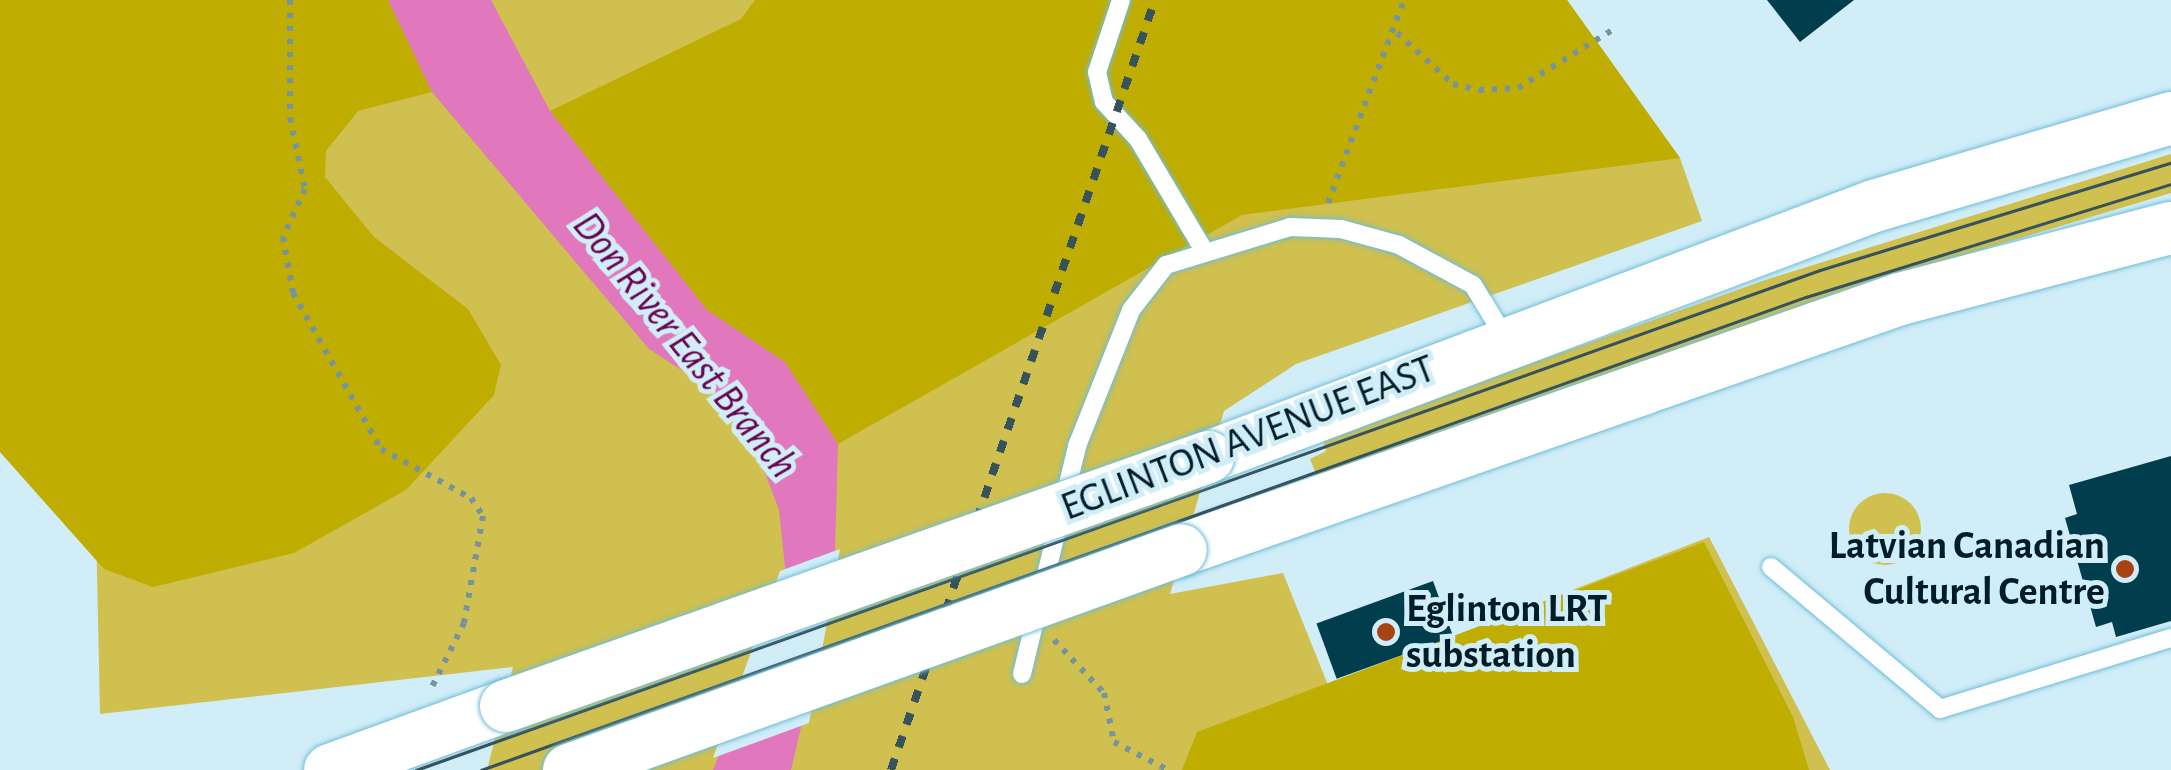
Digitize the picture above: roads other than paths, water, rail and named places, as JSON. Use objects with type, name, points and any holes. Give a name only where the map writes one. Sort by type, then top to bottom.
[{"type":"main road","name":"EGLINTON AVENUE EAST","points":[[330,770],[1208,457],[1506,339],[1874,206],[2171,118]]},
{"type":"main road","name":"EGLINTON AVENUE EAST","points":[[569,770],[1181,550],[1900,299],[2171,228]]},
{"type":"lane","points":[[1122,0],[1097,72],[1104,102],[1138,139],[1203,249]]},
{"type":"lane","points":[[1022,674],[1030,624],[1077,446],[1131,310],[1166,265],[1203,249],[1290,227],[1399,244],[1473,285],[1506,339]]},
{"type":"lane","points":[[1771,567],[1940,709],[2171,638]]},
{"type":"water","name":"Don River East Branch","points":[[388,0],[491,0],[550,111],[707,310],[785,362],[838,444],[834,587],[791,770],[713,770],[787,586],[779,510],[741,409],[649,349],[432,92]]},
{"type":"tram line","points":[[416,770],[1820,270],[2171,163]]},
{"type":"tram line","points":[[481,770],[1806,297],[2171,184]]},
{"type":"railway","points":[[891,770],[1155,0]]},
{"type":"place","name":"Latvian Canadian Cultural Centre","points":[[2125,569]]},
{"type":"place","name":"Eglinton LRT substation","points":[[1386,632]]}]
